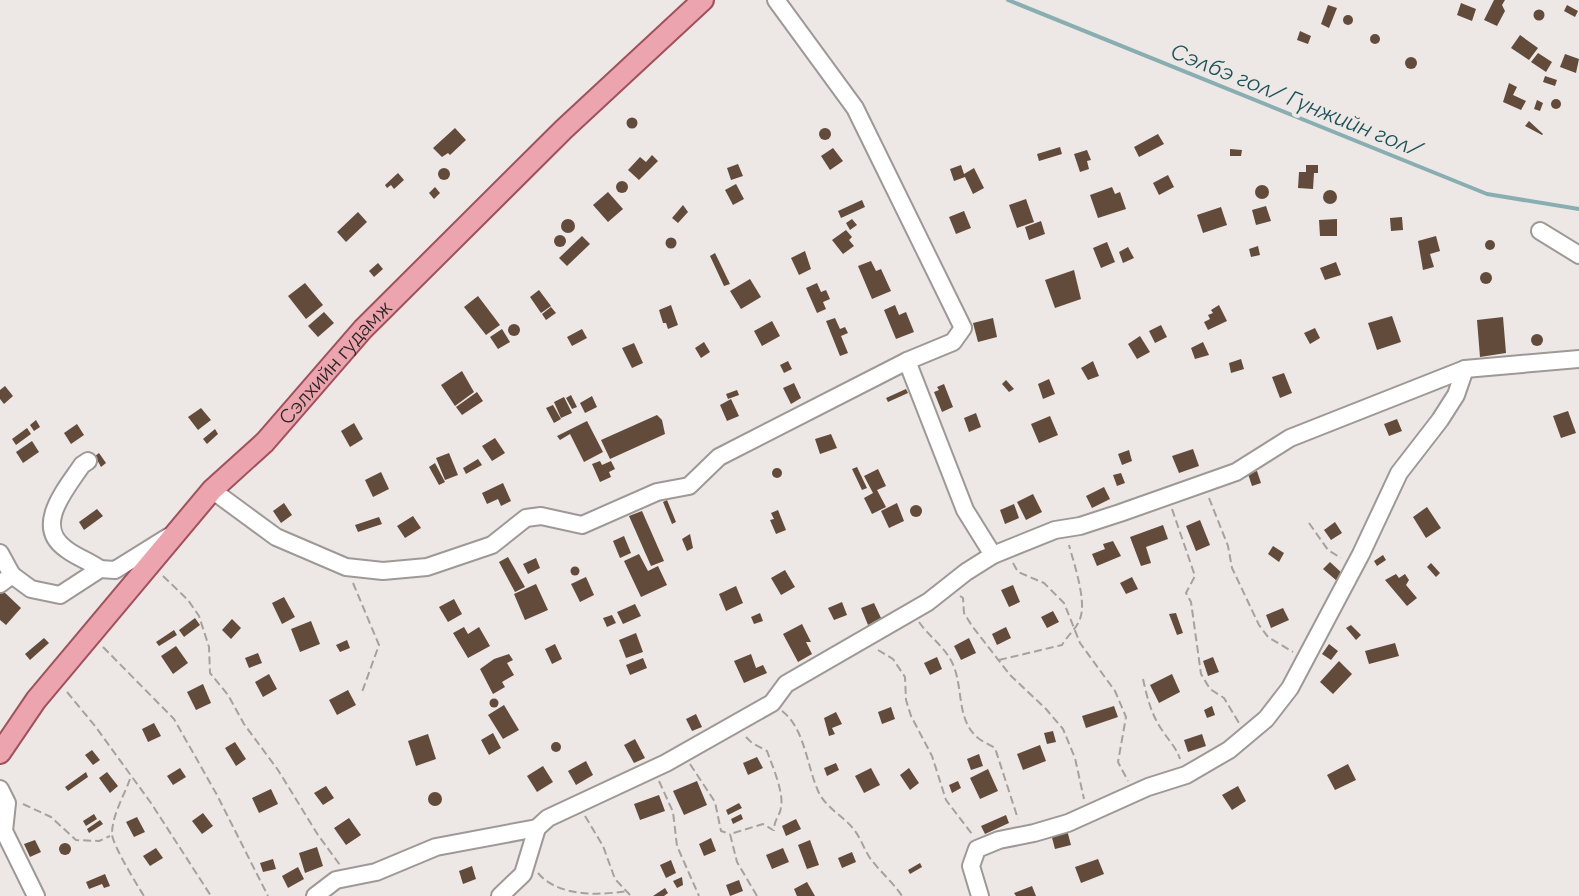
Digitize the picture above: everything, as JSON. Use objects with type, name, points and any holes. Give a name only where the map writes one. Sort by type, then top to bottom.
[{"type":"main road","name":"Сэлхийн гудамж","points":[[0,753],[53,680],[212,490],[265,442],[363,329],[541,151],[703,0]]},
{"type":"street","points":[[212,490],[276,537],[346,567],[383,571],[427,567],[492,545],[526,518],[541,516],[582,525],[657,492],[689,486],[719,457],[907,361],[953,342],[963,328],[959,316],[855,108],[776,0]]},
{"type":"street","points":[[1540,231],[1579,255]]},
{"type":"street","points":[[315,896],[336,880],[376,872],[436,847],[537,828],[548,818],[655,769],[772,703],[786,684],[912,611],[1000,552],[1236,472],[1290,438],[1465,369],[1579,359]]},
{"type":"street","points":[[907,361],[965,510],[1000,552]]},
{"type":"street","points":[[980,896],[971,866],[977,849],[999,840],[1068,823],[1136,792],[1186,775],[1229,750],[1266,719],[1290,688],[1352,572],[1399,473],[1456,395],[1465,369]]},
{"type":"street","points":[[88,461],[82,465],[56,504],[50,523],[54,538],[66,550],[100,569],[115,570],[175,533]]},
{"type":"street","points":[[0,553],[6,580],[60,595],[100,569]]},
{"type":"street","points":[[3,795],[4,831],[36,896]]},
{"type":"street","points":[[500,896],[523,874],[537,828]]},
{"type":"path","points":[[1202,485],[1228,546],[1232,568],[1259,625],[1268,637],[1304,659]]},
{"type":"path","points":[[1165,498],[1195,576],[1186,593],[1191,602],[1201,674],[1210,689],[1224,698],[1247,734]]},
{"type":"path","points":[[1309,523],[1318,538],[1352,572]]},
{"type":"path","points":[[998,660],[1062,645],[1080,620],[1083,596],[1065,528]]},
{"type":"path","points":[[1000,552],[1018,572],[1044,583],[1064,603],[1082,647],[1115,691],[1126,717],[1118,762],[1136,792]]},
{"type":"path","points":[[149,565],[193,606],[206,636],[210,673],[278,770],[345,877]]},
{"type":"path","points":[[346,567],[379,645],[362,692]]},
{"type":"path","points":[[944,589],[963,598],[964,613],[998,660],[1063,729],[1075,758],[1081,790],[1090,813]]},
{"type":"path","points":[[912,611],[954,666],[971,731],[995,748],[1000,770],[1025,835]]},
{"type":"path","points":[[88,637],[105,648],[117,664],[174,719],[268,896]]},
{"type":"path","points":[[866,638],[880,653],[893,659],[905,677],[906,700],[911,716],[932,756],[946,800],[970,830],[977,849]]},
{"type":"path","points":[[1143,679],[1150,710],[1176,747],[1186,775]]},
{"type":"path","points":[[53,680],[77,703],[168,827],[211,896]]},
{"type":"path","points":[[772,703],[788,715],[806,748],[811,774],[820,795],[854,829],[870,858],[891,879],[902,896]]},
{"type":"path","points":[[681,754],[699,774],[715,802],[721,831],[730,834],[763,824],[774,831],[774,819],[782,807],[776,774],[767,751],[752,743],[735,724]]},
{"type":"path","points":[[655,769],[673,812],[677,846],[699,896]]},
{"type":"path","points":[[131,778],[119,805],[112,835],[118,855],[144,896]]},
{"type":"path","points":[[3,795],[44,812],[76,840],[99,841],[112,835]]},
{"type":"path","points":[[579,804],[603,846],[615,879],[631,896]]},
{"type":"path","points":[[730,834],[737,862],[757,896]]},
{"type":"path","points":[[529,859],[543,880],[555,890],[582,895],[627,891]]},
{"type":"building","points":[[1494,0],[1505,0],[1502,5],[1505,11],[1497,26],[1484,20]]},
{"type":"building","points":[[1461,3],[1476,9],[1472,21],[1457,15]]},
{"type":"building","points":[[1328,5],[1337,8],[1329,28],[1321,24]]},
{"type":"building","points":[[1567,5],[1578,11],[1575,17],[1564,11]]},
{"type":"building","points":[[1539,9],[1545,15],[1539,21],[1533,15]]},
{"type":"building","points":[[1348,15],[1353,20],[1348,25],[1343,20]]},
{"type":"building","points":[[1300,31],[1311,36],[1308,44],[1297,40]]},
{"type":"building","points":[[1375,34],[1380,39],[1375,44],[1370,39]]},
{"type":"building","points":[[1520,35],[1538,48],[1529,60],[1511,48]]},
{"type":"building","points":[[1538,53],[1552,62],[1546,72],[1531,62]]},
{"type":"building","points":[[1565,54],[1579,59],[1576,73],[1560,67]]},
{"type":"building","points":[[1411,57],[1417,63],[1411,69],[1405,63]]},
{"type":"building","points":[[1545,76],[1557,80],[1555,86],[1543,82]]},
{"type":"building","points":[[1509,83],[1517,87],[1513,95],[1526,101],[1521,110],[1503,102]]},
{"type":"building","points":[[1556,99],[1561,104],[1556,109],[1551,104]]},
{"type":"building","points":[[1537,100],[1543,103],[1540,111],[1534,109]]},
{"type":"building","points":[[632,118],[637,123],[632,128],[627,123]]},
{"type":"building","points":[[1529,121],[1543,134],[1542,135],[1525,126]]},
{"type":"building","points":[[455,128],[466,140],[450,155],[448,153],[442,157],[433,148]]},
{"type":"building","points":[[825,128],[831,134],[825,140],[819,134]]},
{"type":"building","points":[[1158,134],[1164,144],[1139,157],[1134,147]]},
{"type":"building","points":[[1060,147],[1062,154],[1039,161],[1037,154]]},
{"type":"building","points":[[833,148],[843,161],[830,170],[821,156]]},
{"type":"building","points":[[1230,149],[1242,150],[1241,156],[1230,156]]},
{"type":"building","points":[[1087,150],[1091,160],[1087,161],[1089,169],[1080,172],[1074,154]]},
{"type":"building","points":[[652,155],[658,161],[639,180],[628,170],[640,157],[646,162]]},
{"type":"building","points":[[738,164],[743,176],[731,180],[727,168]]},
{"type":"building","points":[[961,165],[964,174],[974,168],[984,188],[973,194],[965,177],[954,181],[950,169]]},
{"type":"building","points":[[1306,165],[1318,165],[1313,189],[1298,188],[1299,172],[1306,172]]},
{"type":"building","points":[[444,168],[450,174],[444,180],[438,174]]},
{"type":"building","points":[[398,173],[404,180],[394,189],[391,185],[387,188],[385,185]]},
{"type":"building","points":[[1168,175],[1174,187],[1159,195],[1153,183]]},
{"type":"building","points":[[622,181],[628,187],[622,193],[616,187]]},
{"type":"building","points":[[736,184],[744,199],[733,205],[725,190]]},
{"type":"building","points":[[1262,185],[1269,192],[1262,199],[1255,192]]},
{"type":"building","points":[[435,187],[440,193],[434,199],[429,193]]},
{"type":"building","points":[[1112,187],[1115,194],[1120,192],[1126,209],[1098,218],[1090,195]]},
{"type":"building","points":[[1330,190],[1337,197],[1330,204],[1323,197]]},
{"type":"building","points":[[608,192],[623,209],[608,222],[593,205]]},
{"type":"building","points":[[1026,199],[1034,222],[1017,228],[1009,205]]},
{"type":"building","points":[[862,200],[865,207],[841,218],[838,211]]},
{"type":"building","points":[[683,205],[688,212],[678,223],[672,218]]},
{"type":"building","points":[[1266,206],[1271,221],[1256,225],[1252,210]]},
{"type":"building","points":[[1221,207],[1227,225],[1203,233],[1197,215]]},
{"type":"building","points":[[964,211],[971,228],[956,234],[949,217]]},
{"type":"building","points":[[358,212],[367,222],[346,242],[337,232]]},
{"type":"building","points":[[1402,217],[1403,230],[1391,231],[1390,218]]},
{"type":"building","points":[[568,219],[575,226],[568,233],[561,226]]},
{"type":"building","points":[[852,219],[857,225],[850,230],[846,223]]},
{"type":"building","points":[[1337,219],[1337,236],[1320,236],[1319,220]]},
{"type":"building","points":[[1041,221],[1045,234],[1029,240],[1025,227]]},
{"type":"building","points":[[846,230],[854,246],[843,254],[832,240]]},
{"type":"building","points":[[560,235],[566,241],[560,247],[554,241]]},
{"type":"building","points":[[582,236],[590,244],[567,266],[559,258]]},
{"type":"building","points":[[1436,236],[1440,251],[1430,254],[1434,267],[1423,270],[1418,241]]},
{"type":"building","points":[[671,238],[676,243],[671,248],[666,243]]},
{"type":"building","points":[[1490,240],[1495,245],[1490,250],[1485,245]]},
{"type":"building","points":[[1107,242],[1115,262],[1101,268],[1093,248]]},
{"type":"building","points":[[1258,246],[1260,255],[1251,257],[1249,249]]},
{"type":"building","points":[[1128,247],[1134,258],[1123,263],[1119,252]]},
{"type":"building","points":[[805,251],[811,269],[799,275],[791,258]]},
{"type":"building","points":[[715,253],[730,284],[724,286],[710,256]]},
{"type":"building","points":[[871,261],[876,271],[881,269],[891,291],[872,299],[858,266]]},
{"type":"building","points":[[1336,262],[1341,275],[1325,280],[1320,268]]},
{"type":"building","points":[[378,263],[383,269],[374,277],[369,271]]},
{"type":"building","points":[[1074,270],[1081,299],[1055,308],[1045,280]]},
{"type":"building","points":[[1486,272],[1492,278],[1486,284],[1480,278]]},
{"type":"building","points":[[750,279],[761,297],[741,309],[730,291]]},
{"type":"building","points":[[305,283],[323,305],[306,319],[288,296]]},
{"type":"building","points":[[817,283],[821,292],[826,290],[830,299],[823,302],[826,309],[817,313],[806,288]]},
{"type":"building","points":[[539,290],[551,306],[541,313],[530,297]]},
{"type":"building","points":[[478,296],[500,325],[486,335],[464,307]]},
{"type":"building","points":[[671,305],[678,325],[668,329],[659,310]]},
{"type":"building","points":[[895,305],[899,315],[906,312],[914,332],[896,339],[884,310]]},
{"type":"building","points":[[1219,305],[1227,321],[1208,330],[1204,322],[1210,319],[1208,315],[1213,313],[1211,310]]},
{"type":"building","points":[[551,307],[556,313],[546,320],[542,314]]},
{"type":"building","points":[[324,312],[334,323],[318,337],[308,326]]},
{"type":"building","points":[[1392,316],[1401,342],[1377,350],[1368,323]]},
{"type":"building","points":[[1503,317],[1506,353],[1480,357],[1477,320]]},
{"type":"building","points":[[835,318],[840,329],[845,327],[848,333],[841,336],[848,353],[840,356],[826,321]]},
{"type":"building","points":[[993,318],[997,337],[978,342],[973,323]]},
{"type":"building","points":[[772,321],[780,336],[762,346],[754,331]]},
{"type":"building","points":[[514,324],[520,330],[514,336],[508,330]]},
{"type":"building","points":[[1161,325],[1167,337],[1155,343],[1149,331]]},
{"type":"building","points":[[1315,328],[1320,338],[1310,344],[1304,333]]},
{"type":"building","points":[[502,329],[510,342],[498,349],[490,337]]},
{"type":"building","points":[[582,329],[587,338],[572,346],[567,337]]},
{"type":"building","points":[[1537,334],[1543,340],[1537,346],[1531,340]]},
{"type":"building","points":[[1140,336],[1150,352],[1137,359],[1128,344]]},
{"type":"building","points":[[704,342],[710,352],[701,358],[695,348]]},
{"type":"building","points":[[1203,342],[1209,355],[1195,359],[1191,348]]},
{"type":"building","points":[[634,343],[643,363],[632,368],[622,348]]},
{"type":"building","points":[[1241,359],[1244,369],[1231,373],[1229,363]]},
{"type":"building","points":[[788,361],[792,369],[784,373],[780,365]]},
{"type":"building","points":[[1093,361],[1099,376],[1088,380],[1081,368]]},
{"type":"building","points":[[462,371],[474,392],[455,406],[441,385]]},
{"type":"building","points":[[1284,373],[1292,393],[1280,398],[1272,377]]},
{"type":"building","points":[[1049,379],[1055,394],[1043,399],[1038,384]]},
{"type":"building","points":[[1006,380],[1014,389],[1009,392],[1002,384]]},
{"type":"building","points":[[794,383],[801,398],[791,404],[783,388]]},
{"type":"building","points":[[944,384],[953,407],[942,412],[934,392]]},
{"type":"building","points":[[5,386],[13,396],[4,404],[0,399],[0,390]]},
{"type":"building","points":[[906,389],[908,393],[888,402],[886,398]]},
{"type":"building","points":[[737,390],[739,395],[728,399],[726,394]]},
{"type":"building","points":[[477,392],[483,401],[462,415],[456,407]]},
{"type":"building","points":[[571,395],[577,407],[572,409],[566,398]]},
{"type":"building","points":[[592,396],[597,407],[585,413],[580,403]]},
{"type":"building","points":[[564,397],[572,413],[561,418],[554,402]]},
{"type":"building","points":[[731,399],[739,416],[727,421],[720,405]]},
{"type":"building","points":[[553,405],[561,419],[554,423],[546,408]]},
{"type":"building","points":[[201,408],[211,420],[198,430],[188,417]]},
{"type":"building","points":[[1568,411],[1576,433],[1561,438],[1553,416]]},
{"type":"building","points":[[976,413],[981,427],[969,432],[964,418]]},
{"type":"building","points":[[657,415],[662,420],[665,434],[610,459],[601,440]]},
{"type":"building","points":[[1050,416],[1058,435],[1039,443],[1031,424]]},
{"type":"building","points":[[1397,419],[1402,431],[1389,436],[1384,424]]},
{"type":"building","points":[[36,420],[40,427],[34,431],[30,425]]},
{"type":"building","points":[[587,421],[603,452],[584,462],[570,434],[560,440],[557,436]]},
{"type":"building","points":[[354,423],[363,439],[350,447],[341,431]]},
{"type":"building","points":[[77,424],[84,435],[71,444],[64,433]]},
{"type":"building","points":[[27,428],[31,434],[16,445],[12,439]]},
{"type":"building","points":[[215,429],[218,434],[207,444],[203,439]]},
{"type":"building","points":[[831,434],[837,448],[820,454],[815,439]]},
{"type":"building","points":[[495,438],[505,453],[492,461],[482,446]]},
{"type":"building","points":[[32,441],[39,452],[23,463],[16,452]]},
{"type":"building","points":[[1193,449],[1199,466],[1179,473],[1172,456]]},
{"type":"building","points":[[1129,450],[1132,461],[1122,465],[1118,454]]},
{"type":"building","points":[[99,453],[106,463],[101,467],[95,456]]},
{"type":"building","points":[[449,453],[458,475],[445,480],[436,458]]},
{"type":"building","points":[[478,459],[482,465],[466,474],[463,468]]},
{"type":"building","points":[[600,461],[602,465],[611,461],[615,469],[609,472],[611,477],[600,482],[592,464]]},
{"type":"building","points":[[435,463],[445,482],[439,485],[429,467]]},
{"type":"building","points":[[857,467],[867,488],[862,490],[852,469]]},
{"type":"building","points":[[777,468],[782,473],[777,478],[772,473]]},
{"type":"building","points":[[878,469],[886,486],[877,490],[886,507],[872,514],[864,498],[873,493],[864,476]]},
{"type":"building","points":[[1257,471],[1261,483],[1252,486],[1248,474]]},
{"type":"building","points":[[381,472],[389,489],[373,497],[365,480]]},
{"type":"building","points":[[1121,473],[1125,483],[1117,486],[1113,475]]},
{"type":"building","points":[[503,483],[511,501],[501,506],[498,499],[487,504],[482,493]]},
{"type":"building","points":[[1104,487],[1110,499],[1092,508],[1086,496]]},
{"type":"building","points":[[1033,494],[1042,512],[1026,520],[1017,502]]},
{"type":"building","points":[[667,500],[676,522],[672,524],[663,502]]},
{"type":"building","points":[[284,503],[292,515],[281,523],[273,511]]},
{"type":"building","points":[[897,503],[904,521],[889,528],[881,511]]},
{"type":"building","points":[[1014,504],[1019,518],[1005,524],[1000,510]]},
{"type":"building","points":[[916,505],[922,511],[916,517],[910,511]]},
{"type":"building","points":[[1427,507],[1441,528],[1426,538],[1413,517]]},
{"type":"building","points":[[97,509],[103,516],[84,530],[79,522]]},
{"type":"building","points":[[778,510],[786,530],[776,534],[770,520],[774,519],[771,513]]},
{"type":"building","points":[[642,511],[664,561],[651,566],[629,516]]},
{"type":"building","points":[[413,516],[421,528],[405,538],[397,526]]},
{"type":"building","points":[[379,517],[382,524],[358,532],[355,525]]},
{"type":"building","points":[[1200,520],[1210,545],[1196,551],[1186,526]]},
{"type":"building","points":[[1335,522],[1342,533],[1331,540],[1324,530]]},
{"type":"building","points":[[1163,525],[1168,539],[1146,547],[1151,563],[1141,566],[1130,537]]},
{"type":"building","points":[[690,534],[693,548],[687,551],[682,539]]},
{"type":"building","points":[[624,536],[631,553],[620,558],[613,541]]},
{"type":"building","points":[[1113,541],[1121,556],[1097,566],[1092,554],[1105,549],[1103,544]]},
{"type":"building","points":[[1273,546],[1284,553],[1279,562],[1268,554]]},
{"type":"building","points":[[639,554],[648,571],[658,566],[667,585],[641,597],[624,561]]},
{"type":"building","points":[[1383,555],[1386,560],[1377,566],[1374,561]]},
{"type":"building","points":[[508,557],[525,587],[515,592],[499,562]]},
{"type":"building","points":[[536,558],[540,568],[528,574],[523,564]]},
{"type":"building","points":[[1330,562],[1343,574],[1337,581],[1323,569]]},
{"type":"building","points":[[1431,563],[1440,573],[1436,577],[1427,567]]},
{"type":"building","points":[[575,566],[580,571],[575,576],[570,571]]},
{"type":"building","points":[[785,570],[795,587],[781,595],[771,578]]},
{"type":"building","points":[[1396,574],[1399,578],[1405,574],[1409,580],[1406,585],[1417,598],[1407,606],[1385,580]]},
{"type":"building","points":[[586,577],[594,595],[580,602],[571,584]]},
{"type":"building","points":[[1132,577],[1138,589],[1126,594],[1120,583]]},
{"type":"building","points":[[536,584],[548,610],[525,620],[514,594]]},
{"type":"building","points":[[1013,585],[1020,602],[1009,607],[1001,590]]},
{"type":"building","points":[[736,586],[743,603],[726,611],[719,594]]},
{"type":"building","points":[[3,591],[21,608],[6,625],[0,620],[0,594]]},
{"type":"building","points":[[284,597],[295,617],[282,624],[272,603]]},
{"type":"building","points":[[454,599],[462,614],[448,622],[439,607]]},
{"type":"building","points":[[842,602],[847,615],[834,620],[828,608]]},
{"type":"building","points":[[874,603],[881,618],[868,625],[861,608]]},
{"type":"building","points":[[635,604],[641,616],[623,624],[617,612]]},
{"type":"building","points":[[1283,608],[1289,620],[1271,628],[1266,615]]},
{"type":"building","points":[[1053,611],[1059,622],[1047,628],[1041,617]]},
{"type":"building","points":[[760,613],[763,621],[754,624],[751,617]]},
{"type":"building","points":[[1176,613],[1183,633],[1177,635],[1169,614]]},
{"type":"building","points":[[612,615],[616,623],[607,627],[603,618]]},
{"type":"building","points":[[195,618],[200,625],[184,637],[179,630]]},
{"type":"building","points":[[232,619],[241,628],[231,639],[222,630]]},
{"type":"building","points":[[311,621],[320,644],[300,652],[291,629]]},
{"type":"building","points":[[802,624],[811,642],[806,642],[812,654],[798,662],[783,634]]},
{"type":"building","points":[[1351,625],[1361,635],[1356,640],[1346,628]]},
{"type":"building","points":[[464,627],[468,634],[479,627],[490,646],[468,658],[453,633]]},
{"type":"building","points":[[1006,627],[1011,638],[997,645],[992,634]]},
{"type":"building","points":[[174,630],[177,635],[159,646],[156,642]]},
{"type":"building","points":[[636,633],[643,652],[626,658],[619,640]]},
{"type":"building","points":[[44,638],[49,643],[30,660],[25,654]]},
{"type":"building","points":[[969,638],[976,653],[961,660],[954,646]]},
{"type":"building","points":[[347,640],[350,648],[340,652],[336,645]]},
{"type":"building","points":[[1395,643],[1399,656],[1369,664],[1365,651]]},
{"type":"building","points":[[555,644],[562,659],[552,664],[545,649]]},
{"type":"building","points":[[1329,644],[1338,651],[1331,660],[1322,654]]},
{"type":"building","points":[[176,646],[188,663],[173,674],[161,656]]},
{"type":"building","points":[[258,653],[262,663],[249,668],[245,658]]},
{"type":"building","points":[[509,654],[513,660],[507,663],[514,675],[502,682],[505,687],[493,694],[480,669],[494,659]]},
{"type":"building","points":[[751,654],[756,668],[763,665],[767,673],[744,683],[734,661]]},
{"type":"building","points":[[937,657],[942,669],[930,675],[924,663]]},
{"type":"building","points":[[1213,657],[1219,672],[1208,676],[1203,661]]},
{"type":"building","points":[[643,658],[647,668],[630,675],[626,665]]},
{"type":"building","points":[[1339,661],[1352,674],[1333,694],[1320,682]]},
{"type":"building","points":[[269,674],[277,689],[263,697],[255,682]]},
{"type":"building","points":[[1172,674],[1180,692],[1159,703],[1150,685]]},
{"type":"building","points":[[203,684],[211,703],[196,710],[187,692]]},
{"type":"building","points":[[348,690],[356,705],[337,715],[329,700]]},
{"type":"building","points":[[494,698],[499,703],[494,708],[489,703]]},
{"type":"building","points":[[504,705],[519,730],[503,739],[488,715]]},
{"type":"building","points":[[1114,706],[1118,717],[1086,728],[1082,716]]},
{"type":"building","points":[[1212,706],[1215,715],[1207,718],[1204,710]]},
{"type":"building","points":[[891,707],[895,719],[882,724],[878,712]]},
{"type":"building","points":[[836,712],[842,724],[832,728],[835,734],[829,736],[824,718]]},
{"type":"building","points":[[696,714],[702,727],[692,731],[686,719]]},
{"type":"building","points":[[154,723],[161,736],[148,742],[142,729]]},
{"type":"building","points":[[1053,731],[1056,742],[1047,744],[1044,733]]},
{"type":"building","points":[[493,733],[501,748],[489,755],[481,740]]},
{"type":"building","points":[[428,734],[436,759],[416,766],[408,741]]},
{"type":"building","points":[[1202,734],[1206,746],[1188,752],[1184,740]]},
{"type":"building","points":[[635,739],[645,758],[634,763],[624,745]]},
{"type":"building","points":[[235,742],[246,759],[236,766],[225,748]]},
{"type":"building","points":[[556,742],[561,747],[556,752],[551,747]]},
{"type":"building","points":[[1040,745],[1046,761],[1023,770],[1017,754]]},
{"type":"building","points":[[92,750],[100,760],[93,765],[85,755]]},
{"type":"building","points":[[979,754],[983,766],[971,770],[967,759]]},
{"type":"building","points":[[757,757],[763,768],[748,775],[743,763]]},
{"type":"building","points":[[586,761],[593,775],[576,785],[568,771]]},
{"type":"building","points":[[836,763],[839,770],[827,776],[824,768]]},
{"type":"building","points":[[1348,764],[1356,780],[1335,790],[1327,775]]},
{"type":"building","points":[[543,766],[553,782],[537,792],[527,776]]},
{"type":"building","points":[[180,768],[186,777],[173,785],[167,776]]},
{"type":"building","points":[[871,768],[880,785],[864,793],[855,776]]},
{"type":"building","points":[[909,768],[919,783],[910,790],[900,775]]},
{"type":"building","points":[[988,769],[998,791],[980,799],[970,778]]},
{"type":"building","points":[[86,772],[88,777],[68,791],[65,787]]},
{"type":"building","points":[[107,772],[118,786],[110,793],[99,778]]},
{"type":"building","points":[[697,781],[707,805],[684,815],[673,791]]},
{"type":"building","points":[[958,781],[961,788],[952,793],[949,785]]},
{"type":"building","points":[[326,786],[334,798],[323,805],[314,793]]},
{"type":"building","points":[[1238,786],[1246,801],[1232,810],[1222,795]]},
{"type":"building","points":[[271,789],[278,804],[259,813],[252,798]]},
{"type":"building","points":[[435,792],[442,799],[435,806],[428,799]]},
{"type":"building","points":[[659,795],[665,811],[640,820],[634,804]]},
{"type":"building","points":[[739,803],[742,808],[728,815],[726,810]]},
{"type":"building","points":[[203,813],[213,826],[202,834],[192,821]]},
{"type":"building","points":[[94,814],[97,819],[86,826],[83,821]]},
{"type":"building","points":[[741,814],[743,819],[733,824],[731,819]]},
{"type":"building","points":[[1006,815],[1009,823],[985,834],[981,826]]},
{"type":"building","points":[[137,817],[145,832],[134,837],[126,822]]},
{"type":"building","points":[[349,818],[361,835],[346,845],[334,828]]},
{"type":"building","points":[[796,819],[801,829],[786,836],[782,826]]},
{"type":"building","points":[[100,820],[103,824],[89,833],[87,829]]},
{"type":"building","points":[[1067,830],[1071,845],[1055,849],[1051,834]]},
{"type":"building","points":[[711,838],[716,851],[704,856],[699,844]]},
{"type":"building","points":[[35,840],[41,852],[30,857],[24,844]]},
{"type":"building","points":[[810,840],[819,865],[807,869],[798,845]]},
{"type":"building","points":[[65,843],[71,849],[65,855],[59,849]]},
{"type":"building","points":[[317,847],[323,866],[305,873],[299,853]]},
{"type":"building","points":[[156,848],[163,858],[150,866],[143,856]]},
{"type":"building","points":[[783,848],[789,862],[772,869],[766,855]]},
{"type":"building","points":[[852,852],[856,862],[842,868],[838,858]]},
{"type":"building","points":[[273,859],[276,869],[263,872],[260,863]]},
{"type":"building","points":[[1098,859],[1104,874],[1081,883],[1075,867]]},
{"type":"building","points":[[671,860],[676,873],[666,878],[660,865]]},
{"type":"building","points":[[920,863],[922,867],[910,874],[908,870]]},
{"type":"building","points":[[472,866],[476,879],[463,884],[459,871]]},
{"type":"building","points":[[298,867],[304,879],[288,888],[282,876]]},
{"type":"building","points":[[105,874],[110,886],[104,888],[102,884],[89,889],[86,882]]},
{"type":"building","points":[[682,877],[683,885],[677,888],[673,881]]},
{"type":"building","points":[[739,880],[743,891],[730,896],[726,885]]},
{"type":"building","points":[[807,882],[815,896],[797,896],[794,889]]},
{"type":"building","points":[[1032,886],[1036,896],[1016,896],[1014,893]]},
{"type":"building","points":[[665,888],[668,893],[664,896],[653,896]]},
{"type":"waterway","name":"Сэлбэ гол/ Гүнжийн гол/","points":[[1008,0],[1487,194],[1579,209]]}]
